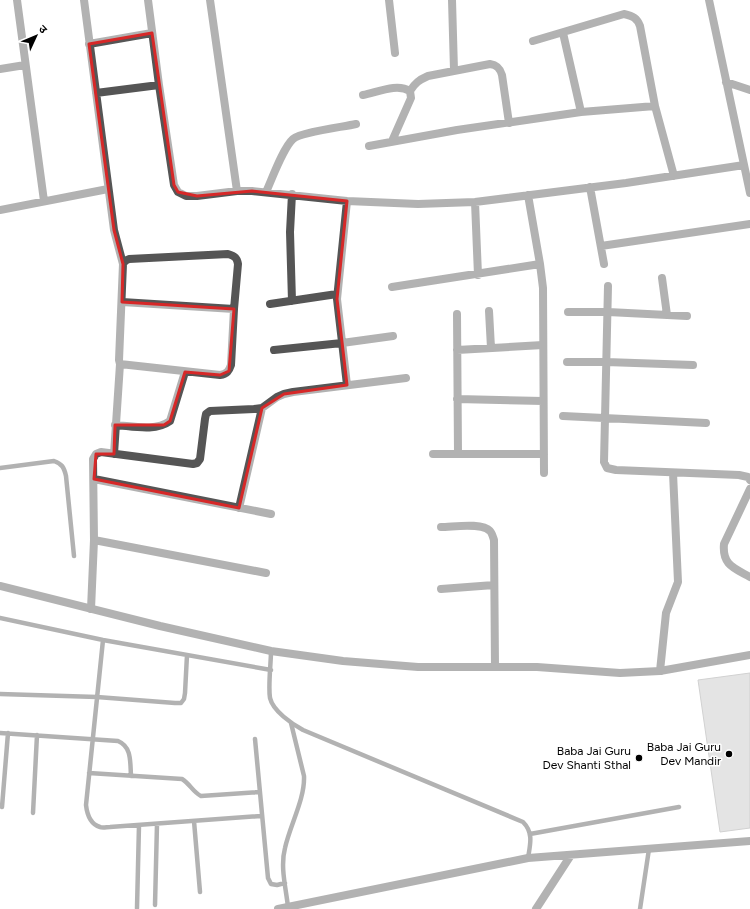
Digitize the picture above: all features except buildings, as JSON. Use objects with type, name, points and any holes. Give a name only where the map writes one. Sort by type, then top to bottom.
[{"type":"street","points":[[17,0],[44,202]]},
{"type":"street","points":[[84,0],[114,230],[123,264],[120,364],[114,454]]},
{"type":"street","points":[[148,0],[174,185],[178,192],[186,196],[237,191],[418,204],[475,202],[674,176],[744,165]]},
{"type":"street","points":[[210,0],[237,191]]},
{"type":"street","points":[[389,0],[395,53]]},
{"type":"street","points":[[452,0],[454,70]]},
{"type":"street","points":[[709,0],[750,193]]},
{"type":"street","points":[[533,41],[624,14],[632,16],[638,20],[655,106],[674,176]]},
{"type":"street","points":[[89,44],[152,33]]},
{"type":"street","points":[[563,33],[581,112]]},
{"type":"street","points":[[392,142],[411,98],[410,91],[414,84],[420,80],[454,70],[490,64],[496,65],[502,75],[509,122]]},
{"type":"street","points":[[0,69],[25,65]]},
{"type":"street","points":[[726,82],[750,90]]},
{"type":"street","points":[[96,93],[159,85]]},
{"type":"street","points":[[363,95],[404,87],[410,91]]},
{"type":"street","points":[[369,146],[509,122],[581,112],[655,106]]},
{"type":"street","points":[[266,192],[286,149],[293,139],[303,135],[356,124]]},
{"type":"street","points":[[590,187],[604,264]]},
{"type":"street","points":[[0,210],[108,189]]},
{"type":"street","points":[[292,194],[290,245],[292,300]]},
{"type":"street","points":[[528,195],[540,264],[542,288],[544,473]]},
{"type":"street","points":[[347,200],[337,294],[347,385]]},
{"type":"street","points":[[475,202],[478,275]]},
{"type":"street","points":[[601,246],[750,224]]},
{"type":"street","points":[[120,364],[185,372],[220,375],[226,374],[231,365],[238,264],[237,259],[233,255],[228,254],[129,259],[123,264]]},
{"type":"street","points":[[392,287],[478,275],[540,264]]},
{"type":"street","points":[[662,278],[667,315]]},
{"type":"street","points":[[608,286],[604,462],[606,468],[616,470],[739,475],[748,477],[750,480]]},
{"type":"street","points":[[270,304],[337,294]]},
{"type":"street","points":[[122,302],[234,310]]},
{"type":"street","points":[[489,311],[491,348]]},
{"type":"street","points":[[568,312],[608,312],[687,316]]},
{"type":"street","points":[[457,314],[458,454]]},
{"type":"street","points":[[274,350],[393,336]]},
{"type":"street","points":[[457,350],[543,345]]},
{"type":"street","points":[[567,362],[693,365]]},
{"type":"street","points":[[115,425],[156,427],[164,425],[170,421],[185,372]]},
{"type":"street","points":[[91,609],[94,540],[93,459],[96,454],[101,452],[193,464],[198,463],[200,459],[204,419],[206,414],[210,411],[262,408],[284,394],[406,378]]},
{"type":"street","points":[[457,399],[544,401]]},
{"type":"street","points":[[239,508],[262,408]]},
{"type":"street","points":[[563,416],[706,423]]},
{"type":"street","points":[[433,454],[544,454]]},
{"type":"street","points":[[660,671],[666,613],[678,582],[673,473]]},
{"type":"street","points":[[94,479],[271,514]]},
{"type":"street","points":[[750,489],[724,544],[723,553],[726,561],[733,568],[750,577]]},
{"type":"street","points":[[441,527],[474,526],[483,527],[491,532],[494,540],[495,667]]},
{"type":"street","points":[[94,540],[266,573]]},
{"type":"street","points":[[441,589],[494,585]]},
{"type":"street","points":[[0,586],[160,626],[271,651],[313,657],[418,667],[537,667],[620,673],[660,671],[750,655]]},
{"type":"street","points":[[278,909],[528,858],[750,841]]},
{"type":"street","points":[[536,909],[571,855]]},
{"type":"lane","points":[[0,468],[54,461],[61,463],[65,469],[66,476],[74,556]]},
{"type":"lane","points":[[0,618],[103,640],[271,670]]},
{"type":"lane","points":[[103,640],[86,806],[92,822],[100,827],[261,816]]},
{"type":"lane","points":[[271,651],[270,698],[274,706],[290,723],[303,730],[523,822],[528,828],[530,834],[528,858]]},
{"type":"lane","points":[[0,694],[97,696],[176,704],[181,703],[184,699],[185,693],[187,655]]},
{"type":"lane","points":[[288,907],[285,883],[284,852],[303,793],[304,785],[304,776],[290,723]]},
{"type":"lane","points":[[0,733],[118,741],[125,744],[128,749],[131,776]]},
{"type":"lane","points":[[2,807],[8,734]]},
{"type":"lane","points":[[33,814],[37,735]]},
{"type":"lane","points":[[255,739],[268,878],[270,884],[277,885],[285,883]]},
{"type":"lane","points":[[89,773],[182,779],[187,782],[195,793],[201,796],[259,792]]},
{"type":"lane","points":[[530,834],[679,808]]},
{"type":"lane","points":[[194,821],[200,892]]},
{"type":"lane","points":[[155,905],[157,824]]},
{"type":"lane","points":[[137,908],[139,825]]},
{"type":"lane","points":[[640,909],[649,849]]},
{"type":"highlighted area","points":[[152,33],[174,185],[178,192],[197,196],[252,191],[347,201],[337,299],[347,385],[284,394],[262,408],[239,508],[94,479],[96,454],[114,454],[115,425],[164,425],[170,421],[185,372],[220,375],[229,371],[234,309],[122,302],[123,264],[114,230],[89,44]]},
{"type":"place","name":"Baba Jai Guru Dev Mandir","points":[[729,754]]},
{"type":"place","name":"Baba Jai Guru Dev Shanti Sthal","points":[[639,758]]}]
